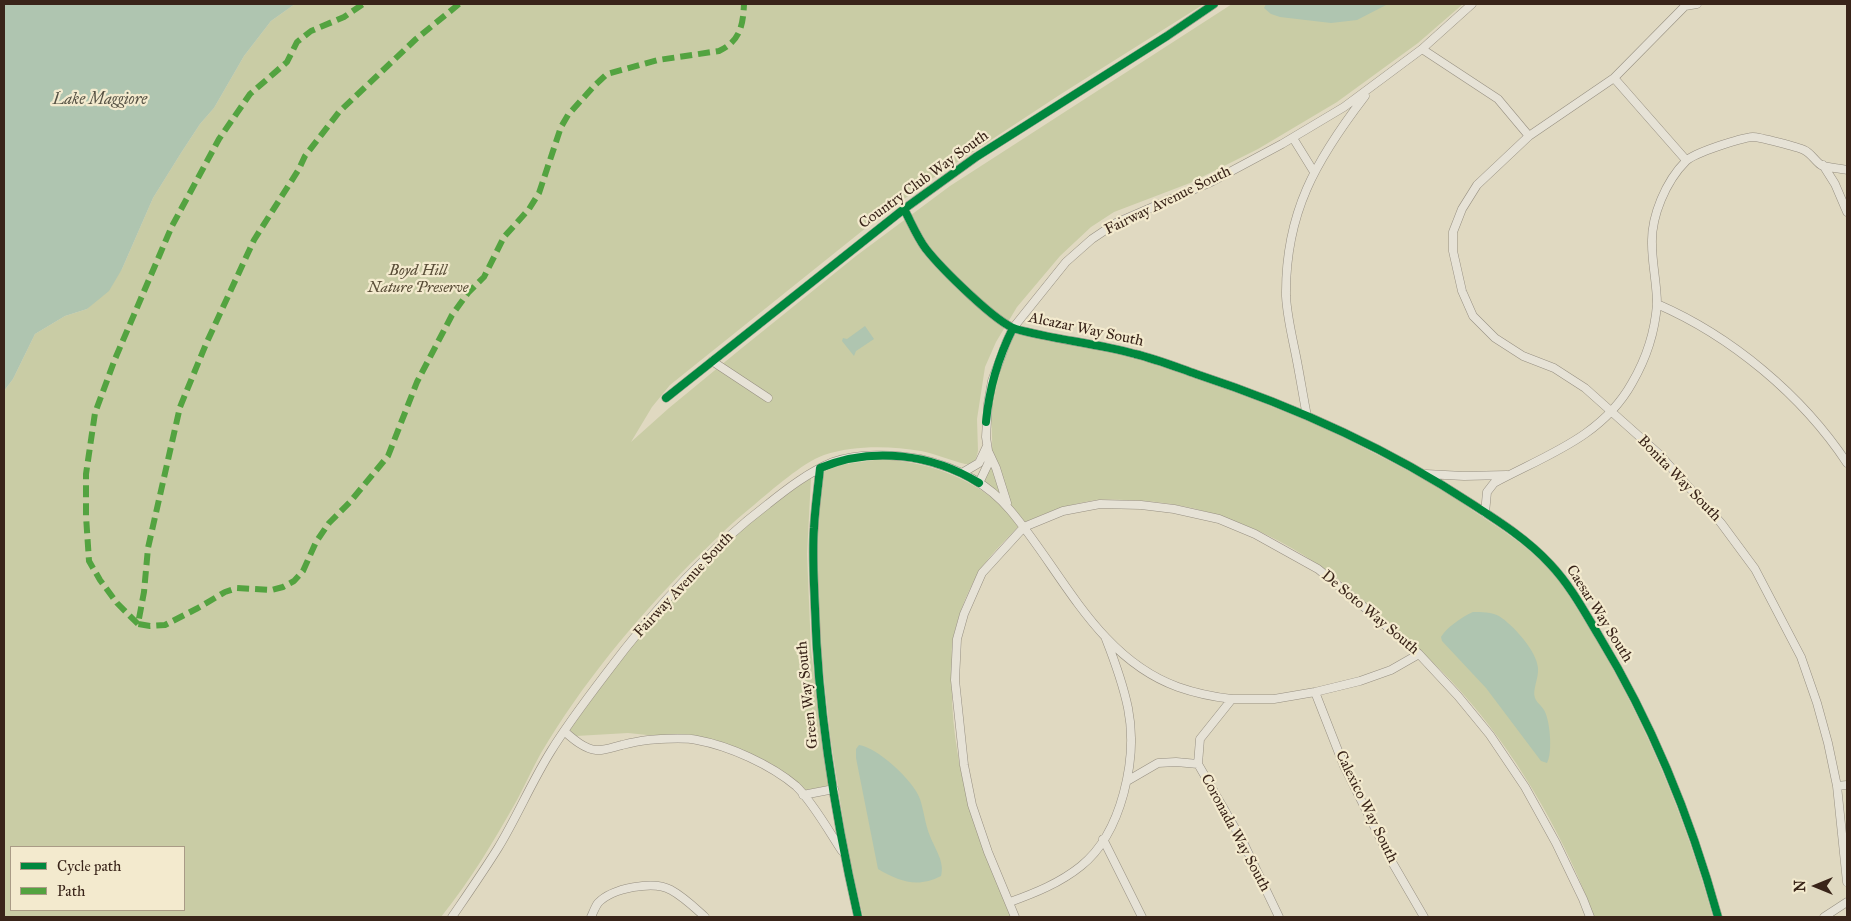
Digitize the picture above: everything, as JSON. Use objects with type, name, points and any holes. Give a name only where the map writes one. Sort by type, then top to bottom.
[{"type":"street","name":"Country Club Way South","points":[[666,398],[904,208],[976,157],[1167,36],[1214,4]]},
{"type":"street","name":"Fairway Avenue South","points":[[980,483],[988,464],[988,404],[992,381],[1006,343],[1013,328],[1066,262],[1092,239],[1116,223],[1211,182],[1344,108],[1422,49],[1472,4]]},
{"type":"street","points":[[1684,5],[1697,4]]},
{"type":"street","name":"Bonita Way South","points":[[1684,5],[1614,78],[1529,136],[1476,185],[1462,209],[1453,232],[1452,251],[1462,291],[1473,316],[1496,338],[1523,356],[1554,368],[1584,388],[1660,454],[1721,522],[1755,569],[1801,657],[1828,743],[1837,786],[1847,882]]},
{"type":"street","points":[[1422,49],[1498,98],[1529,136]]},
{"type":"street","points":[[1614,78],[1686,160]]},
{"type":"street","points":[[1307,416],[1289,326],[1286,297],[1287,264],[1293,228],[1301,198],[1314,172],[1346,120],[1371,89]]},
{"type":"street","points":[[1485,512],[1487,492],[1494,483],[1578,439],[1595,428],[1612,413],[1631,385],[1642,365],[1652,336],[1657,304],[1652,243],[1655,217],[1666,188],[1686,160],[1727,143],[1754,137],[1804,150],[1823,166],[1835,184],[1847,212]]},
{"type":"street","points":[[1293,138],[1314,172]]},
{"type":"street","points":[[1823,166],[1847,170]]},
{"type":"street","name":"Alcazar Way South","points":[[904,208],[925,248],[948,273],[992,314],[1013,328],[1136,354],[1233,386],[1307,416]]},
{"type":"street","points":[[1657,304],[1683,316],[1742,353],[1796,401],[1836,446],[1847,463]]},
{"type":"street","points":[[712,361],[768,398]]},
{"type":"street","name":"Caesar Way South","points":[[1307,416],[1352,435],[1424,474],[1485,512],[1523,539],[1551,565],[1576,597],[1613,659],[1656,745],[1695,841],[1718,917]]},
{"type":"street","points":[[1836,446],[1847,453]]},
{"type":"street","points":[[962,473],[979,463],[988,449]]},
{"type":"street","points":[[988,449],[1008,508]]},
{"type":"street","name":"Fairway Avenue South","points":[[452,917],[498,848],[564,731],[648,618],[742,524],[792,485],[820,468],[837,461],[885,455],[909,457],[962,473],[980,483],[990,490],[1024,527],[1077,603],[1105,637]]},
{"type":"street","name":"Green Way South","points":[[820,468],[813,555],[816,650],[826,735],[844,854],[858,917]]},
{"type":"street","points":[[1424,474],[1464,476],[1509,475]]},
{"type":"street","name":"De Soto Way South","points":[[1024,527],[1063,511],[1100,504],[1166,508],[1219,519],[1255,534],[1318,569],[1419,654],[1458,696],[1490,735],[1526,787],[1556,843],[1590,917]]},
{"type":"street","points":[[1015,917],[988,852],[972,805],[964,765],[955,680],[957,639],[964,614],[982,573],[1024,527]]},
{"type":"street","points":[[1010,902],[1042,890],[1067,877],[1082,866],[1094,854],[1117,813],[1127,782],[1131,752],[1129,710],[1120,676],[1105,637]]},
{"type":"street","points":[[1105,637],[1128,658],[1152,675],[1177,687],[1214,697],[1232,699],[1274,699],[1315,692],[1391,670],[1419,654]]},
{"type":"street","name":"Calexico Way South","points":[[1315,692],[1349,775],[1392,862],[1424,917]]},
{"type":"street","points":[[1198,764],[1200,739],[1232,699]]},
{"type":"street","name":"Green Way South","points":[[564,731],[577,742],[594,750],[648,740],[697,740],[733,751],[770,767],[797,787],[821,818],[844,854]]},
{"type":"street","name":"Coronada Way South","points":[[1127,782],[1158,763],[1198,764],[1243,842],[1279,917]]},
{"type":"street","points":[[1837,786],[1847,785]]},
{"type":"street","points":[[803,795],[834,789]]},
{"type":"street","points":[[1103,839],[1142,917]]},
{"type":"street","points":[[1845,854],[1847,845]]},
{"type":"street","points":[[591,917],[599,903],[620,890],[641,885],[670,889],[704,917]]},
{"type":"street","points":[[1824,917],[1847,902]]},
{"type":"green space","name":"Boyd Hill Nature Preserve","points":[[295,4],[1204,4],[1061,94],[927,182],[872,223],[670,385],[652,407],[631,442],[669,408],[856,256],[950,186],[1232,4],[1463,4],[1418,43],[1337,102],[1258,149],[1190,183],[1114,212],[1091,227],[1060,256],[1017,307],[996,342],[985,367],[977,419],[978,451],[976,459],[972,464],[965,464],[921,451],[897,448],[872,447],[848,449],[824,455],[797,470],[737,519],[669,586],[591,678],[541,753],[517,800],[481,860],[441,917],[4,917],[4,391],[13,379],[35,334],[65,316],[87,309],[122,269],[153,198],[200,124],[214,108],[244,56],[271,21]]},
{"type":"green space","points":[[1016,333],[1134,357],[1231,390],[1307,420],[1431,483],[1507,533],[1531,552],[1547,567],[1566,591],[1594,636],[1631,703],[1663,772],[1677,808],[1713,917],[1594,917],[1557,832],[1525,777],[1489,725],[1450,679],[1428,658],[1348,587],[1304,555],[1257,530],[1233,520],[1208,512],[1156,502],[1095,500],[1052,511],[1026,522],[1024,521],[1004,498],[980,479],[992,450],[991,409],[996,385],[1004,358]]},
{"type":"green space","points":[[882,459],[931,467],[975,486],[1002,506],[1018,527],[989,558],[975,579],[959,616],[952,652],[952,705],[960,768],[987,859],[1012,917],[863,917],[848,852],[830,735],[821,650],[816,554],[821,473],[838,465]]},
{"type":"green space","points":[[811,478],[807,554],[811,650],[829,786],[806,790],[772,764],[735,747],[697,736],[657,736],[628,733],[576,736],[570,730],[621,660],[678,592],[741,529],[775,502]]},
{"type":"water","name":"Lake Maggiore","points":[[4,4],[295,4],[271,21],[244,56],[214,108],[200,124],[181,153],[153,198],[122,269],[109,291],[87,309],[65,316],[35,334],[13,379],[4,391]]},
{"type":"water","points":[[1266,4],[1388,4],[1357,20],[1331,23],[1280,17],[1271,14],[1264,8]]},
{"type":"water","points":[[865,326],[874,339],[856,351],[854,356],[842,341],[843,338],[847,339]]},
{"type":"water","points":[[1473,612],[1490,613],[1499,616],[1529,646],[1537,661],[1538,676],[1534,695],[1546,714],[1549,728],[1550,752],[1547,763],[1541,761],[1486,688],[1442,641],[1441,637],[1447,630],[1460,619]]},
{"type":"water","points":[[859,745],[867,747],[885,758],[903,775],[916,792],[920,799],[928,831],[941,861],[941,876],[925,882],[909,882],[878,869],[856,758],[856,749]]},
{"type":"marked path","points":[[138,624],[117,603],[89,561],[86,474],[95,413],[115,359],[172,226],[219,139],[250,94],[287,62],[297,42],[311,31],[344,17],[363,4]]},
{"type":"marked path","points":[[459,4],[416,39],[339,112],[305,156],[299,169],[254,240],[206,344],[180,407],[148,548],[144,592],[138,624],[150,626],[165,625],[225,592],[237,588],[272,590],[294,581],[303,571],[316,542],[329,523],[350,502],[388,456],[417,382],[452,315],[468,293],[484,277],[504,237],[529,209],[539,193],[561,127],[568,115],[607,74],[658,60],[719,51],[726,47],[732,43],[739,32],[743,19],[744,4]]},
{"type":"cycle path","points":[[666,398],[904,209],[976,157],[1167,36],[1214,4]]},
{"type":"cycle path","points":[[904,209],[920,240],[933,258],[969,294],[1007,325],[1031,333],[1120,350],[1151,358],[1232,386],[1304,414],[1407,465],[1440,484],[1523,539],[1550,564],[1570,589],[1588,617],[1636,703],[1653,737],[1682,808],[1718,917]]},
{"type":"cycle path","points":[[986,422],[995,374],[1013,328]]},
{"type":"cycle path","points":[[858,917],[835,802],[820,686],[813,548],[820,468],[860,457],[901,456],[942,465],[979,483]]}]
